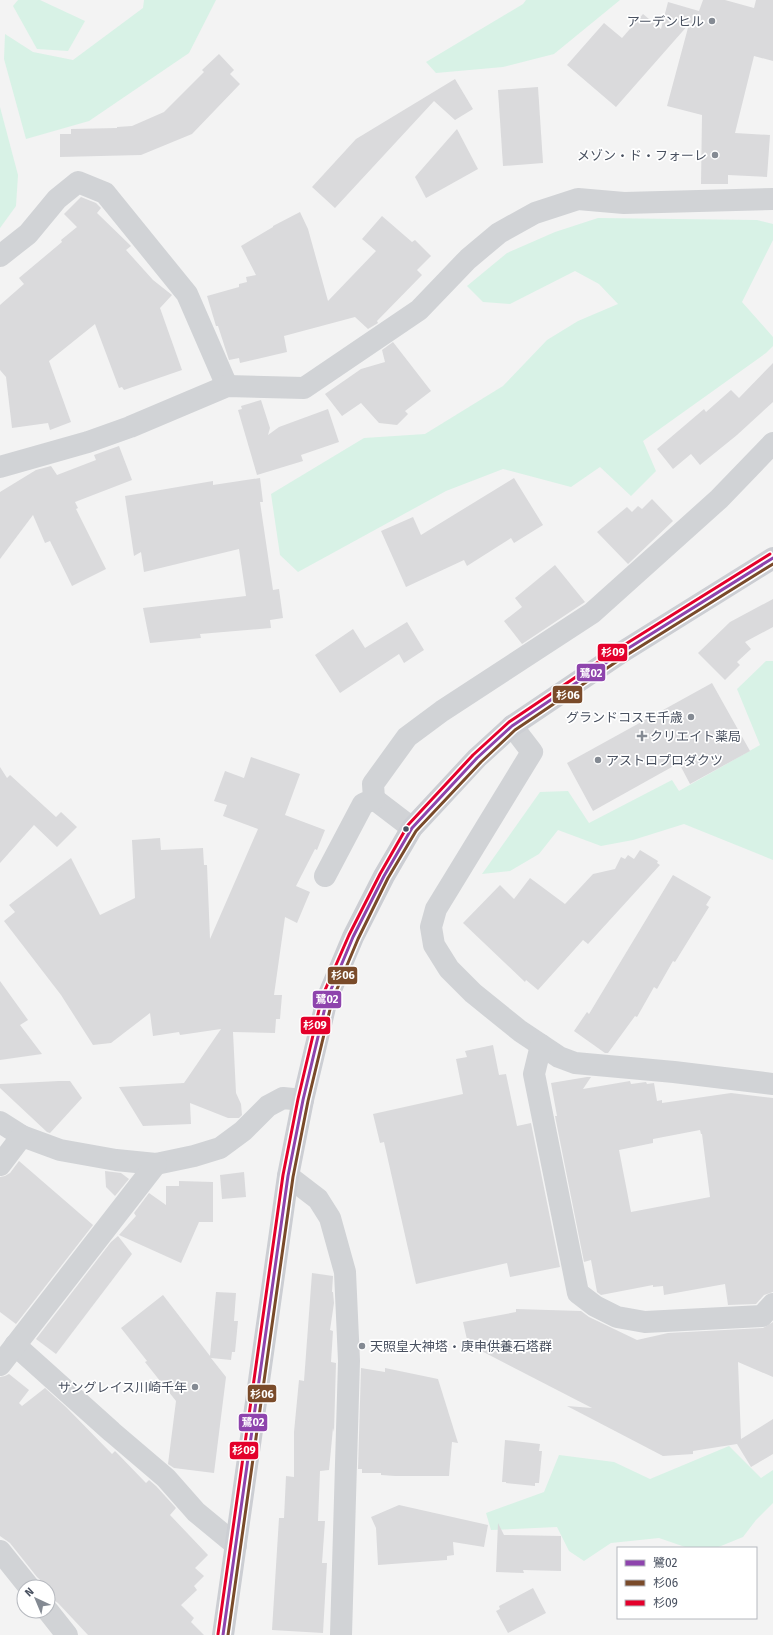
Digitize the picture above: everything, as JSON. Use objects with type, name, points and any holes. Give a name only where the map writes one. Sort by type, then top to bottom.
[{"type":"main road","points":[[223,1635],[288,1176],[303,1100],[327,999],[353,937],[384,876],[412,828],[476,758],[512,726],[619,654],[773,558]]},
{"type":"street","points":[[0,256],[28,234],[57,199],[78,182],[105,193],[187,294],[227,386]]},
{"type":"street","points":[[0,467],[88,442],[130,427],[227,386],[304,388],[419,310],[468,259],[500,233],[535,214],[578,199],[624,203],[773,199]]},
{"type":"street","points":[[412,828],[374,799],[373,784],[407,737],[442,711],[592,613],[719,499],[773,443]]},
{"type":"street","points":[[512,726],[532,752],[436,909],[431,927],[434,945],[449,969],[474,993],[520,1031],[559,1057],[575,1063],[674,1072],[773,1084]]},
{"type":"street","points":[[325,876],[362,804],[374,799]]},
{"type":"street","points":[[541,1045],[534,1074],[578,1293],[595,1306],[617,1317],[645,1322],[762,1316],[773,1304]]},
{"type":"street","points":[[0,1122],[22,1136],[60,1150],[116,1160],[156,1164],[194,1156],[220,1148],[243,1131],[268,1106],[283,1098],[303,1100]]},
{"type":"street","points":[[0,1165],[22,1136]]},
{"type":"street","points":[[0,1365],[156,1164]]},
{"type":"street","points":[[288,1176],[318,1199],[330,1218],[345,1272],[349,1361],[341,1635]]},
{"type":"street","points":[[15,1345],[166,1478],[196,1512],[236,1545]]},
{"type":"street","points":[[0,1551],[23,1579]]},
{"type":"street","points":[[54,1619],[66,1635]]},
{"type":"green space","points":[[18,0],[40,0],[85,21],[68,51],[37,49],[13,6]]},
{"type":"green space","points":[[144,0],[216,0],[189,53],[89,121],[26,139],[4,59],[5,34],[33,52],[73,60],[143,8]]},
{"type":"green space","points":[[526,0],[620,0],[554,54],[503,67],[436,73],[426,62],[523,4]]},
{"type":"green space","points":[[0,107],[18,175],[16,206],[0,228]]},
{"type":"green space","points":[[598,218],[757,220],[773,224],[773,240],[742,302],[773,337],[773,346],[766,353],[643,441],[656,471],[631,496],[600,467],[571,487],[503,469],[446,491],[298,572],[280,555],[271,494],[364,438],[425,434],[503,386],[547,340],[578,321],[618,304],[599,284],[575,271],[510,304],[483,302],[467,286],[507,253],[555,232]]},
{"type":"green space","points":[[766,661],[773,661],[773,860],[684,824],[633,840],[601,846],[558,830],[539,854],[510,871],[482,874],[540,792],[568,791],[589,823],[672,780],[679,791],[760,745],[737,689]]},
{"type":"green space","points":[[729,1446],[761,1478],[773,1470],[773,1503],[756,1520],[743,1537],[718,1547],[685,1547],[659,1538],[611,1543],[584,1561],[569,1551],[557,1527],[491,1530],[486,1513],[544,1492],[559,1455],[614,1462],[650,1479]]},
{"type":"building","points":[[703,0],[725,0],[754,8],[756,0],[773,0],[773,61],[754,56],[735,133],[770,135],[767,177],[728,175],[728,184],[701,184],[702,115],[667,106],[689,24],[616,107],[567,65],[604,23],[622,38],[643,14],[661,29],[668,2],[699,11]]},
{"type":"building","points":[[219,54],[234,70],[230,74],[240,84],[192,134],[141,155],[60,157],[60,134],[71,134],[71,129],[117,128],[132,126],[164,112],[204,72],[202,70]]},
{"type":"building","points":[[455,79],[473,109],[455,120],[434,101],[335,208],[312,187],[356,139]]},
{"type":"building","points":[[538,87],[543,163],[503,166],[498,90]]},
{"type":"building","points":[[457,129],[478,169],[426,198],[415,177]]},
{"type":"building","points":[[81,197],[96,203],[101,208],[97,213],[131,246],[126,250],[153,280],[172,295],[160,308],[182,370],[124,390],[122,387],[119,388],[95,324],[49,361],[71,422],[50,430],[48,423],[12,428],[6,377],[0,370],[0,305],[24,284],[19,278],[62,242],[61,240],[77,227],[64,214]]},
{"type":"building","points":[[300,212],[308,229],[328,301],[376,251],[362,239],[382,216],[412,242],[415,240],[431,256],[417,270],[422,275],[377,321],[378,323],[368,329],[355,317],[284,336],[287,352],[240,363],[239,358],[229,360],[218,326],[216,326],[207,296],[239,287],[239,284],[247,282],[246,277],[256,275],[241,246],[273,226]]},
{"type":"building","points":[[393,342],[431,391],[405,411],[408,414],[397,425],[379,423],[361,403],[342,416],[325,394],[361,369],[385,362],[382,350]]},
{"type":"building","points":[[773,363],[773,402],[737,435],[700,465],[691,454],[673,469],[657,449],[704,409],[706,412],[731,390],[739,398]]},
{"type":"building","points":[[261,400],[270,428],[268,435],[279,427],[328,409],[339,442],[301,455],[303,461],[257,475],[238,410],[242,409],[241,406]]},
{"type":"building","points":[[119,446],[132,480],[75,502],[78,508],[76,509],[106,569],[72,586],[50,541],[45,543],[33,515],[0,559],[0,492],[36,470],[51,466],[57,475],[96,460],[94,455]]},
{"type":"building","points":[[260,478],[263,502],[260,502],[273,590],[279,589],[283,618],[270,620],[271,628],[200,634],[201,638],[150,643],[143,608],[246,596],[239,549],[144,572],[141,552],[134,556],[125,496],[213,481],[213,485]]},
{"type":"building","points":[[514,478],[543,525],[514,543],[511,538],[467,566],[464,560],[406,587],[381,531],[413,517],[421,535]]},
{"type":"building","points":[[652,499],[673,521],[628,564],[597,532],[627,507],[632,512],[638,506],[642,509]]},
{"type":"building","points":[[555,565],[585,602],[522,644],[504,621],[522,607],[515,598]]},
{"type":"building","points":[[773,599],[773,627],[745,642],[751,649],[737,662],[740,665],[725,680],[698,653],[730,622]]},
{"type":"building","points":[[407,622],[424,650],[404,663],[399,654],[340,693],[315,655],[353,629],[365,648]]},
{"type":"building","name":"グランドコスモ千歳","points":[[712,683],[750,751],[690,784],[679,763],[593,811],[567,763]]},
{"type":"building","points":[[251,757],[300,774],[285,815],[325,830],[317,850],[315,849],[296,886],[310,892],[297,923],[285,917],[274,995],[282,995],[280,1019],[276,1019],[275,1033],[233,1032],[236,1093],[241,1104],[242,1115],[239,1118],[228,1118],[190,1103],[191,1124],[143,1126],[119,1087],[184,1083],[221,1029],[180,1035],[179,1032],[153,1036],[150,1013],[111,1043],[93,1045],[61,995],[4,921],[15,912],[9,905],[71,858],[100,915],[135,898],[132,840],[160,838],[161,850],[203,848],[204,865],[207,865],[210,939],[258,829],[223,816],[227,805],[214,801],[225,771],[244,778]]},
{"type":"building","points":[[0,767],[7,778],[10,775],[56,817],[61,812],[77,827],[57,847],[34,825],[0,863]]},
{"type":"building","points":[[640,850],[658,861],[657,863],[660,865],[588,944],[583,940],[538,990],[526,980],[525,982],[463,923],[500,885],[514,899],[530,878],[565,904],[593,874],[615,869],[621,857],[625,859],[628,855],[634,859]]},
{"type":"building","points":[[673,875],[711,897],[706,905],[709,907],[675,962],[673,961],[657,989],[654,987],[637,1017],[635,1016],[608,1053],[605,1053],[574,1031],[587,1012],[589,1014]]},
{"type":"building","points":[[0,981],[28,1020],[20,1025],[42,1054],[0,1060]]},
{"type":"building","points":[[493,1045],[499,1075],[506,1074],[517,1126],[531,1123],[560,1267],[510,1277],[507,1263],[416,1284],[384,1142],[380,1143],[373,1114],[463,1094],[456,1059],[467,1057],[465,1051]]},
{"type":"building","points":[[591,1077],[583,1089],[630,1081],[631,1084],[646,1082],[647,1084],[654,1083],[657,1101],[662,1100],[662,1103],[731,1093],[773,1098],[773,1292],[764,1295],[756,1304],[728,1305],[725,1284],[664,1295],[663,1286],[653,1287],[653,1285],[601,1295],[597,1292],[591,1260],[584,1262],[555,1116],[557,1116],[551,1083]],"holes":[[[700,1130],[710,1197],[631,1212],[619,1150],[653,1143],[653,1139]]]},
{"type":"building","points":[[70,1081],[82,1098],[50,1133],[47,1132],[0,1088],[0,1084]]},
{"type":"building","points":[[19,1161],[93,1225],[16,1324],[0,1312],[0,1177],[10,1173]]},
{"type":"building","points":[[105,1171],[121,1173],[129,1179],[115,1196],[106,1187]]},
{"type":"building","points":[[244,1172],[246,1197],[222,1199],[220,1175]]},
{"type":"building","points":[[179,1181],[213,1182],[213,1222],[199,1222],[181,1263],[119,1235],[136,1216],[134,1213],[149,1193],[166,1205],[166,1186],[179,1186]]},
{"type":"building","points":[[118,1236],[132,1254],[56,1354],[36,1339],[111,1242]]},
{"type":"building","points":[[312,1273],[333,1276],[332,1292],[334,1303],[330,1330],[333,1331],[331,1362],[336,1363],[334,1432],[333,1428],[329,1470],[320,1471],[318,1521],[325,1521],[322,1563],[327,1563],[323,1633],[272,1630],[279,1518],[284,1518],[286,1476],[294,1477],[294,1432],[299,1380],[304,1381]]},
{"type":"building","name":"サングレイス川崎千年","points":[[216,1292],[236,1293],[234,1321],[238,1321],[235,1352],[232,1352],[231,1360],[211,1358],[226,1377],[214,1473],[174,1468],[168,1464],[176,1401],[145,1362],[147,1361],[121,1328],[163,1295],[210,1356]]},
{"type":"building","points":[[516,1309],[581,1311],[589,1317],[637,1340],[668,1333],[763,1328],[773,1322],[773,1377],[738,1362],[741,1439],[773,1419],[773,1454],[751,1467],[737,1444],[693,1451],[693,1454],[663,1456],[567,1406],[592,1408],[468,1344],[463,1322],[516,1312]]},
{"type":"building","points":[[361,1368],[385,1372],[385,1368],[438,1379],[458,1443],[452,1442],[449,1476],[381,1475],[381,1473],[362,1473],[362,1469],[358,1469]]},
{"type":"building","points":[[9,1374],[29,1390],[19,1403],[22,1406],[45,1388],[66,1407],[112,1454],[115,1451],[146,1483],[149,1480],[156,1486],[176,1508],[170,1515],[208,1555],[195,1568],[204,1576],[194,1586],[197,1590],[181,1605],[194,1618],[191,1622],[204,1635],[88,1635],[56,1602],[56,1579],[39,1579],[10,1543],[0,1536],[0,1377]]},
{"type":"building","points":[[505,1440],[540,1444],[539,1451],[542,1451],[539,1483],[535,1483],[535,1486],[502,1482]]},
{"type":"building","points":[[399,1505],[488,1525],[484,1547],[453,1542],[454,1555],[447,1556],[447,1560],[378,1565],[376,1528],[371,1517]]},
{"type":"building","points":[[498,1523],[504,1535],[561,1536],[561,1571],[523,1570],[524,1573],[496,1572]]},
{"type":"building","points":[[533,1588],[546,1613],[508,1633],[496,1611],[500,1609],[499,1606]]},
{"type":"transit line","name":"杉09","points":[[218,1634],[283,1175],[298,1099],[322,997],[349,935],[380,874],[408,825],[473,755],[509,722],[616,650],[770,554]]},
{"type":"transit line","name":"鷺02","points":[[223,1635],[288,1176],[303,1100],[327,999],[353,937],[384,876],[412,828],[477,758],[512,726],[619,654],[773,558]]},
{"type":"transit line","name":"杉06","points":[[228,1635],[293,1177],[308,1101],[332,1001],[358,939],[388,878],[416,831],[481,762],[515,730],[622,658],[773,564]]},
{"type":"place","name":"アーデンヒル","points":[[712,21]]},
{"type":"place","name":"メゾン・ド・フォーレ","points":[[715,155]]},
{"type":"place","name":"グランドコスモ千歳","points":[[691,717]]},
{"type":"place","name":"クリエイト薬局","points":[[642,736]]},
{"type":"place","name":"アストロプロダクツ","points":[[598,760]]},
{"type":"place","name":"天照皇大神塔・庚申供養石塔群","points":[[362,1346]]},
{"type":"place","name":"サングレイス川崎千年","points":[[195,1387]]}]
